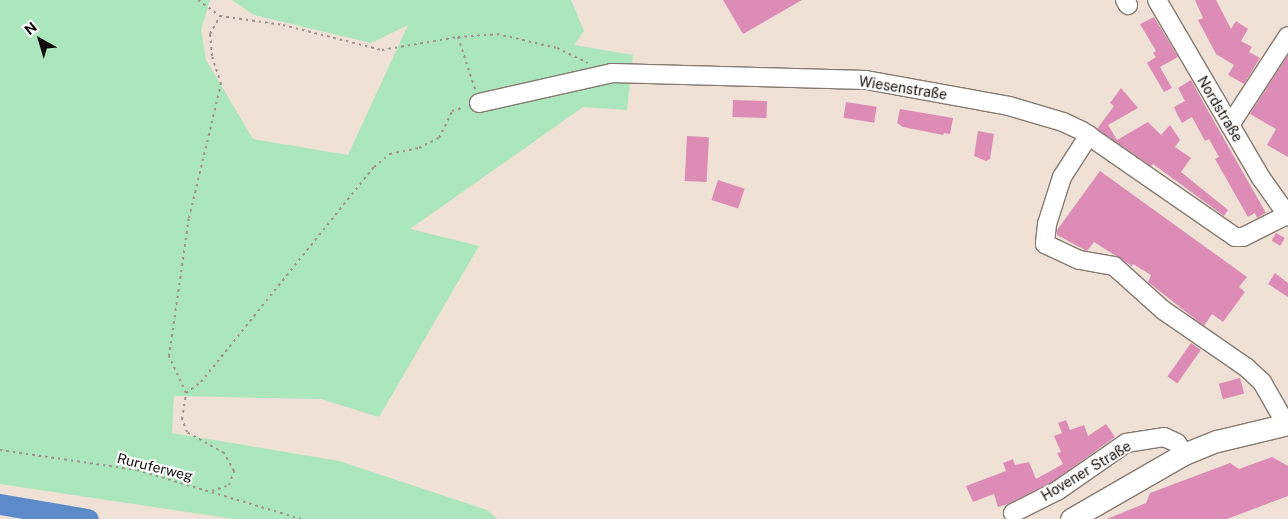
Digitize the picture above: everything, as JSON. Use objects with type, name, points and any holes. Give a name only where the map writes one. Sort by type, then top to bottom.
[{"type":"main road","points":[[1071,519],[1184,454],[1217,441],[1287,424]]},
{"type":"street","name":"Nordstraße","points":[[1157,0],[1230,125],[1288,215]]},
{"type":"street","points":[[1230,125],[1288,36]]},
{"type":"street","name":"Wiesenstraße","points":[[472,105],[612,74],[866,80],[1009,106],[1063,122],[1088,135],[1226,234],[1243,237],[1288,215]]},
{"type":"street","points":[[1088,135],[1062,177],[1047,224],[1045,244],[1080,260],[1114,266],[1163,310],[1247,368],[1262,382],[1287,424]]},
{"type":"street","name":"Hovener Straße","points":[[1012,513],[1057,491],[1126,444],[1164,437],[1177,443],[1184,454]]},
{"type":"path","points":[[198,0],[220,16],[283,25],[382,50],[458,37],[497,34],[557,48],[612,74]]},
{"type":"path","points":[[212,492],[229,485],[234,471],[224,453],[187,432],[182,419],[186,393],[169,356],[188,218],[221,84],[212,56],[210,34],[220,16]]},
{"type":"path","points":[[186,393],[201,382],[374,167],[390,154],[419,148],[439,138],[452,111],[472,105],[458,37]]},
{"type":"path","name":"Ruruferweg","points":[[0,450],[137,470],[301,519]]},
{"type":"green space","points":[[0,0],[210,0],[201,30],[206,60],[253,139],[348,155],[408,25],[371,43],[254,15],[232,0],[571,0],[584,31],[574,45],[633,55],[627,110],[583,107],[410,229],[479,246],[379,417],[321,399],[174,396],[172,433],[339,461],[487,510],[497,519],[234,519],[0,484]]},
{"type":"building","points":[[723,0],[802,0],[743,34]]},
{"type":"building","points":[[1195,0],[1216,0],[1231,29],[1236,21],[1248,29],[1241,41],[1252,47],[1249,52],[1260,58],[1244,84],[1228,75],[1234,65],[1216,54],[1198,20],[1203,18]]},
{"type":"building","points":[[1154,17],[1178,57],[1160,67],[1172,88],[1164,92],[1147,63],[1156,57],[1153,53],[1156,51],[1140,24]]},
{"type":"building","points":[[1288,55],[1288,157],[1267,145],[1276,129],[1250,114]]},
{"type":"building","points":[[1191,80],[1266,213],[1257,218],[1255,213],[1248,217],[1215,159],[1219,157],[1209,139],[1205,141],[1192,117],[1182,123],[1178,116],[1174,107],[1185,101],[1178,88]]},
{"type":"building","points":[[1121,88],[1138,108],[1108,125],[1117,140],[1148,122],[1161,135],[1170,125],[1180,140],[1175,147],[1191,158],[1181,172],[1228,210],[1224,216],[1153,164],[1151,166],[1097,129],[1114,106],[1110,103]]},
{"type":"building","points":[[733,100],[767,101],[766,118],[732,117]]},
{"type":"building","points":[[846,102],[877,107],[874,123],[843,118]]},
{"type":"building","points":[[900,109],[953,118],[950,134],[944,133],[943,135],[903,127],[897,123]]},
{"type":"building","points":[[978,131],[994,134],[990,159],[986,161],[974,156]]},
{"type":"building","points":[[687,136],[709,137],[707,182],[685,181]]},
{"type":"building","points":[[1100,171],[1247,277],[1239,287],[1245,292],[1223,322],[1212,314],[1204,326],[1148,282],[1151,275],[1133,264],[1132,266],[1094,242],[1087,251],[1057,235],[1057,230]]},
{"type":"building","points":[[718,180],[745,189],[738,209],[712,200]]},
{"type":"building","points":[[1276,233],[1285,238],[1280,246],[1272,241]]},
{"type":"building","points":[[1275,273],[1288,283],[1288,297],[1268,284]]},
{"type":"building","points":[[1191,343],[1201,350],[1177,383],[1167,377]]},
{"type":"building","points":[[1240,378],[1244,393],[1223,399],[1219,384]]},
{"type":"building","points":[[1066,420],[1070,430],[1084,425],[1088,436],[1106,424],[1115,437],[1052,482],[1008,504],[998,507],[994,494],[973,502],[966,486],[1006,471],[1003,463],[1013,459],[1015,465],[1029,462],[1036,479],[1063,464],[1057,453],[1061,452],[1054,436],[1062,433],[1058,423]]},
{"type":"building","points":[[1272,457],[1288,466],[1288,496],[1227,519],[1107,519],[1146,503],[1150,493],[1230,463],[1239,469]]},
{"type":"waterway","points":[[0,504],[88,519]]}]
